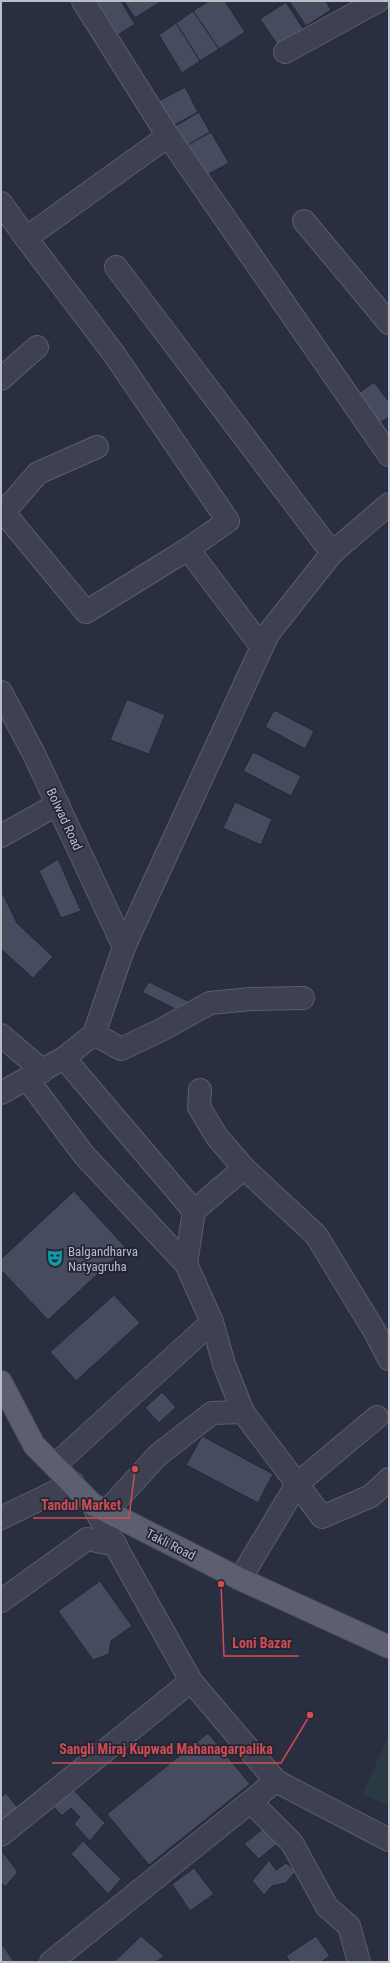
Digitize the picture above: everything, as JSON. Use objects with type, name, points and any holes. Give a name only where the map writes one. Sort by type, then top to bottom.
[{"type":"main road","name":"Takli Road","points":[[1,1382],[34,1444],[72,1483],[99,1507],[240,1579],[389,1647]]},
{"type":"street","points":[[83,1],[168,136],[389,455]]},
{"type":"street","points":[[285,52],[378,1]]},
{"type":"street","points":[[26,238],[168,136]]},
{"type":"street","points":[[1,203],[114,354],[228,521],[188,549],[86,612],[2,510],[38,473],[97,447]]},
{"type":"street","points":[[304,221],[389,323]]},
{"type":"street","points":[[116,267],[332,554]]},
{"type":"street","points":[[1,379],[37,347]]},
{"type":"street","points":[[1,1094],[64,1058],[94,1034],[124,947],[268,634],[332,554],[389,504]]},
{"type":"street","points":[[188,549],[262,647]]},
{"type":"street","name":"Bolwad Road","points":[[1,692],[34,754],[124,947]]},
{"type":"street","points":[[1,836],[58,804]]},
{"type":"street","points":[[94,1034],[120,1048],[162,1030],[210,1003],[251,999],[303,998]]},
{"type":"street","points":[[1,1035],[35,1075],[84,1155],[186,1264],[212,1322],[224,1364],[243,1412],[322,1518],[371,1496],[389,1479]]},
{"type":"street","points":[[64,1058],[194,1211]]},
{"type":"street","points":[[200,1090],[199,1107],[217,1137],[244,1168],[316,1236],[374,1330],[389,1359]]},
{"type":"street","points":[[186,1264],[194,1211],[244,1168]]},
{"type":"street","points":[[55,1465],[212,1322]]},
{"type":"street","points":[[243,1412],[212,1414],[158,1455],[99,1507],[116,1546],[191,1681],[276,1781],[389,1840]]},
{"type":"street","points":[[240,1579],[297,1484],[377,1417]]},
{"type":"street","points":[[1,1518],[72,1483]]},
{"type":"street","points":[[1,1601],[87,1540],[116,1546]]},
{"type":"street","points":[[1,1835],[191,1681]]},
{"type":"street","points":[[51,1962],[276,1781]]},
{"type":"street","points":[[251,1802],[292,1842],[327,1907],[350,1926],[359,1962]]},
{"type":"shaded area","points":[[389,1734],[389,1806],[363,1794]]},
{"type":"building","points":[[85,1],[121,1],[135,24],[110,40]]},
{"type":"building","points":[[124,1],[159,1],[160,2],[135,18]]},
{"type":"building","points":[[209,1],[225,1],[245,32],[219,49],[193,11]]},
{"type":"building","points":[[289,1],[326,1],[331,10],[306,26]]},
{"type":"building","points":[[286,2],[304,30],[279,47],[260,19]]},
{"type":"building","points":[[193,11],[219,49],[200,61],[176,23]]},
{"type":"building","points":[[176,23],[200,61],[182,73],[159,35]]},
{"type":"building","points":[[185,87],[198,112],[173,126],[159,101]]},
{"type":"building","points":[[199,112],[210,132],[186,146],[175,126]]},
{"type":"building","points":[[211,132],[229,163],[203,177],[186,146]]},
{"type":"building","points":[[374,382],[389,402],[389,417],[380,423],[356,395]]},
{"type":"building","points":[[127,699],[165,715],[149,754],[110,740]]},
{"type":"building","points":[[274,710],[314,731],[305,749],[265,727]]},
{"type":"building","points":[[253,752],[301,776],[291,796],[243,771]]},
{"type":"building","points":[[235,802],[272,819],[261,845],[223,828]]},
{"type":"building","points":[[58,859],[81,911],[61,918],[39,871]]},
{"type":"building","points":[[1,890],[17,923],[53,957],[33,978],[1,949]]},
{"type":"building","points":[[149,982],[188,1001],[181,1012],[142,992]]},
{"type":"building","points":[[74,1191],[126,1248],[48,1320],[1,1270],[1,1259]]},
{"type":"building","points":[[114,1295],[140,1323],[76,1381],[50,1352]]},
{"type":"building","points":[[162,1392],[176,1407],[159,1423],[145,1408]]},
{"type":"building","points":[[202,1436],[273,1474],[258,1503],[186,1465]]},
{"type":"building","points":[[100,1581],[132,1626],[111,1641],[109,1654],[93,1660],[58,1611]]},
{"type":"building","points":[[208,1733],[250,1784],[149,1865],[107,1814]]},
{"type":"building","points":[[71,1787],[105,1823],[90,1841],[74,1824],[80,1817],[71,1808],[62,1816],[52,1805]]},
{"type":"building","points":[[6,1793],[21,1812],[1,1827],[1,1797]]},
{"type":"building","points":[[265,1827],[277,1844],[259,1859],[244,1844]]},
{"type":"building","points":[[83,1841],[121,1879],[108,1894],[71,1854]]},
{"type":"building","points":[[2,1851],[18,1872],[5,1887],[1,1882]]},
{"type":"building","points":[[269,1860],[276,1870],[286,1863],[296,1871],[286,1883],[272,1886],[264,1895],[252,1881]]},
{"type":"building","points":[[194,1868],[214,1894],[190,1911],[172,1884]]},
{"type":"building","points":[[141,1936],[164,1956],[156,1962],[114,1962]]},
{"type":"building","points":[[316,1936],[330,1956],[321,1962],[290,1962],[286,1956]]},
{"type":"building","points":[[2,1944],[14,1962],[1,1962]]},
{"type":"place","name":"Balgandharva Natyagruha","points":[[55,1258]]},
{"type":"place","name":"Tandul Market","points":[[135,1469]]},
{"type":"place","name":"Loni Bazar","points":[[221,1584]]},
{"type":"place","name":"Sangli Miraj Kupwad Mahanagarpalika","points":[[310,1715]]}]
